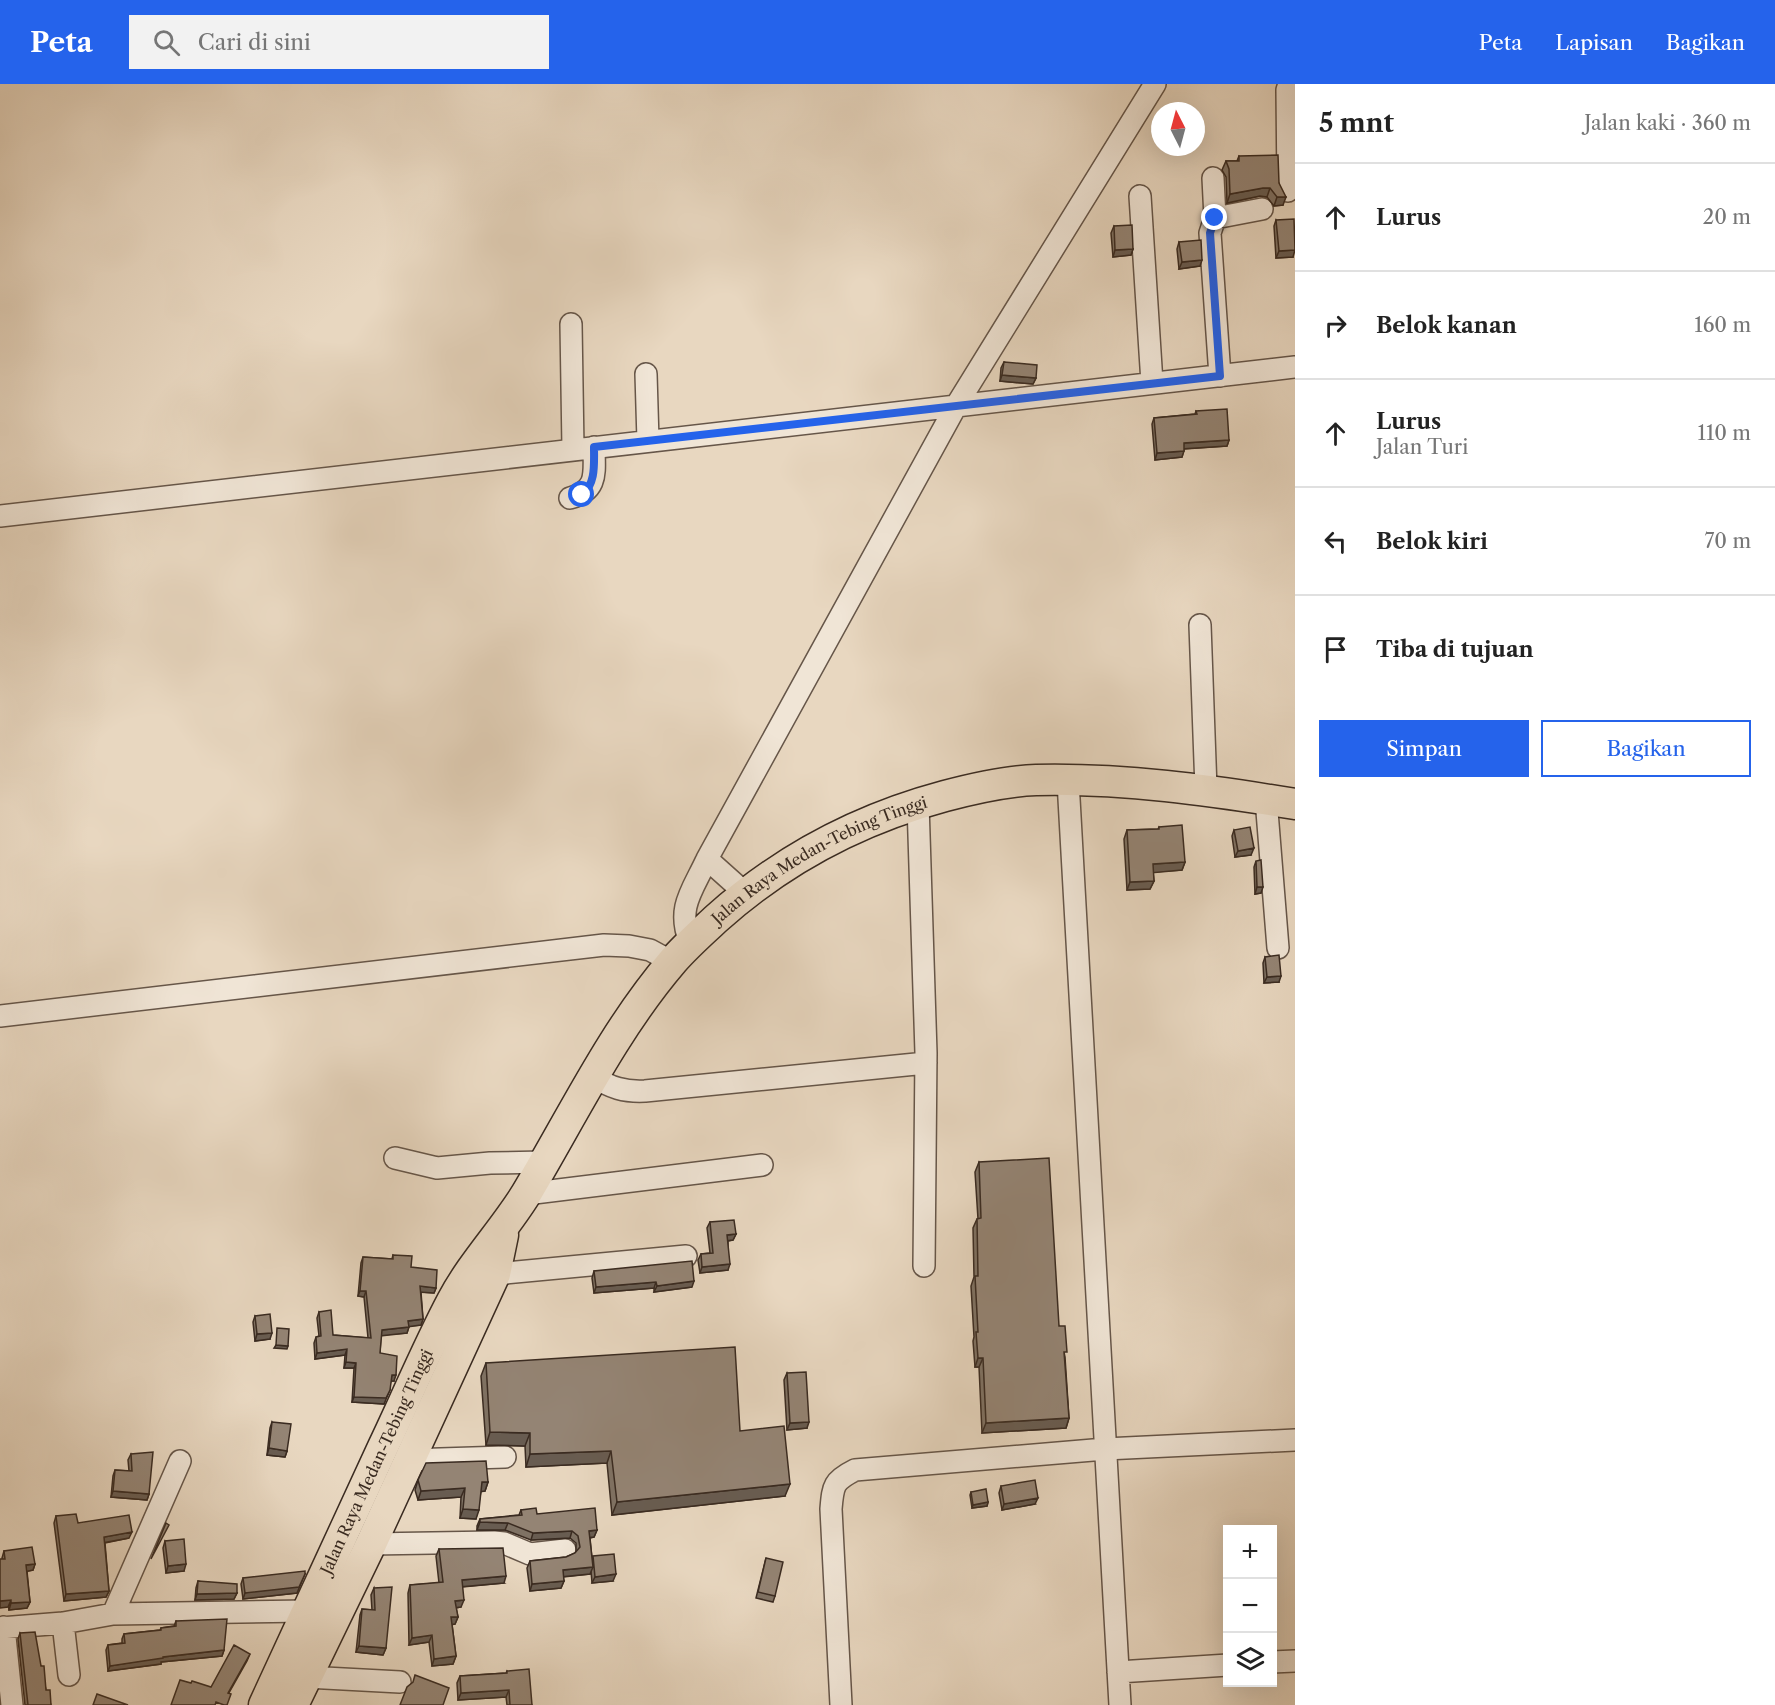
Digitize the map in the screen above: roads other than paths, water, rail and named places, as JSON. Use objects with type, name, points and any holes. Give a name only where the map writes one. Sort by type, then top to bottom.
[{"type":"highway","name":"Jalan Raya Medan-Tebing Tinggi","points":[[264,1705],[451,1303],[526,1194],[613,1042],[681,952],[745,893],[810,849],[850,829],[918,804],[972,789],[1007,783],[1036,780],[1142,783],[1206,789],[1281,802]]},
{"type":"highway","name":"Jalan Raya Medan-Tebing Tinggi","points":[[293,1705],[495,1274],[505,1227]]},
{"type":"street","points":[[0,1016],[604,945],[681,952],[684,907],[707,859],[956,406],[1155,84]]},
{"type":"street","points":[[1288,191],[1289,84]]},
{"type":"street","points":[[1213,178],[1215,218],[1210,233],[1220,376]]},
{"type":"street","points":[[1140,196],[1152,384]]},
{"type":"street","points":[[1215,218],[1262,209]]},
{"type":"street","points":[[570,498],[582,495],[588,490],[593,478],[583,448],[571,324]]},
{"type":"street","points":[[0,516],[1295,367]]},
{"type":"street","points":[[646,374],[648,441]]},
{"type":"street","points":[[1200,625],[1206,789]]},
{"type":"street","points":[[1068,781],[1120,1705]]},
{"type":"street","points":[[1278,948],[1281,802]]},
{"type":"street","points":[[918,804],[926,1063],[924,1266]]},
{"type":"street","points":[[707,859],[745,893]]},
{"type":"street","points":[[592,1076],[615,1089],[628,1092],[926,1063]]},
{"type":"street","points":[[395,1158],[437,1168],[490,1163],[544,1162]]},
{"type":"street","points":[[526,1194],[762,1165]]},
{"type":"street","points":[[495,1274],[686,1256]]},
{"type":"street","points":[[841,1705],[831,1509],[833,1488],[840,1477],[855,1470],[1105,1449],[1295,1440]]},
{"type":"street","points":[[408,1460],[505,1457]]},
{"type":"street","points":[[113,1614],[180,1461]]},
{"type":"street","points":[[370,1544],[494,1542],[530,1554],[565,1550]]},
{"type":"street","points":[[12,1705],[2,1627],[63,1623],[113,1614],[307,1611]]},
{"type":"street","points":[[63,1623],[69,1676]]},
{"type":"street","points":[[1277,1662],[1295,1661]]},
{"type":"street","points":[[1118,1672],[1223,1665]]},
{"type":"street","points":[[306,1677],[400,1682]]}]
